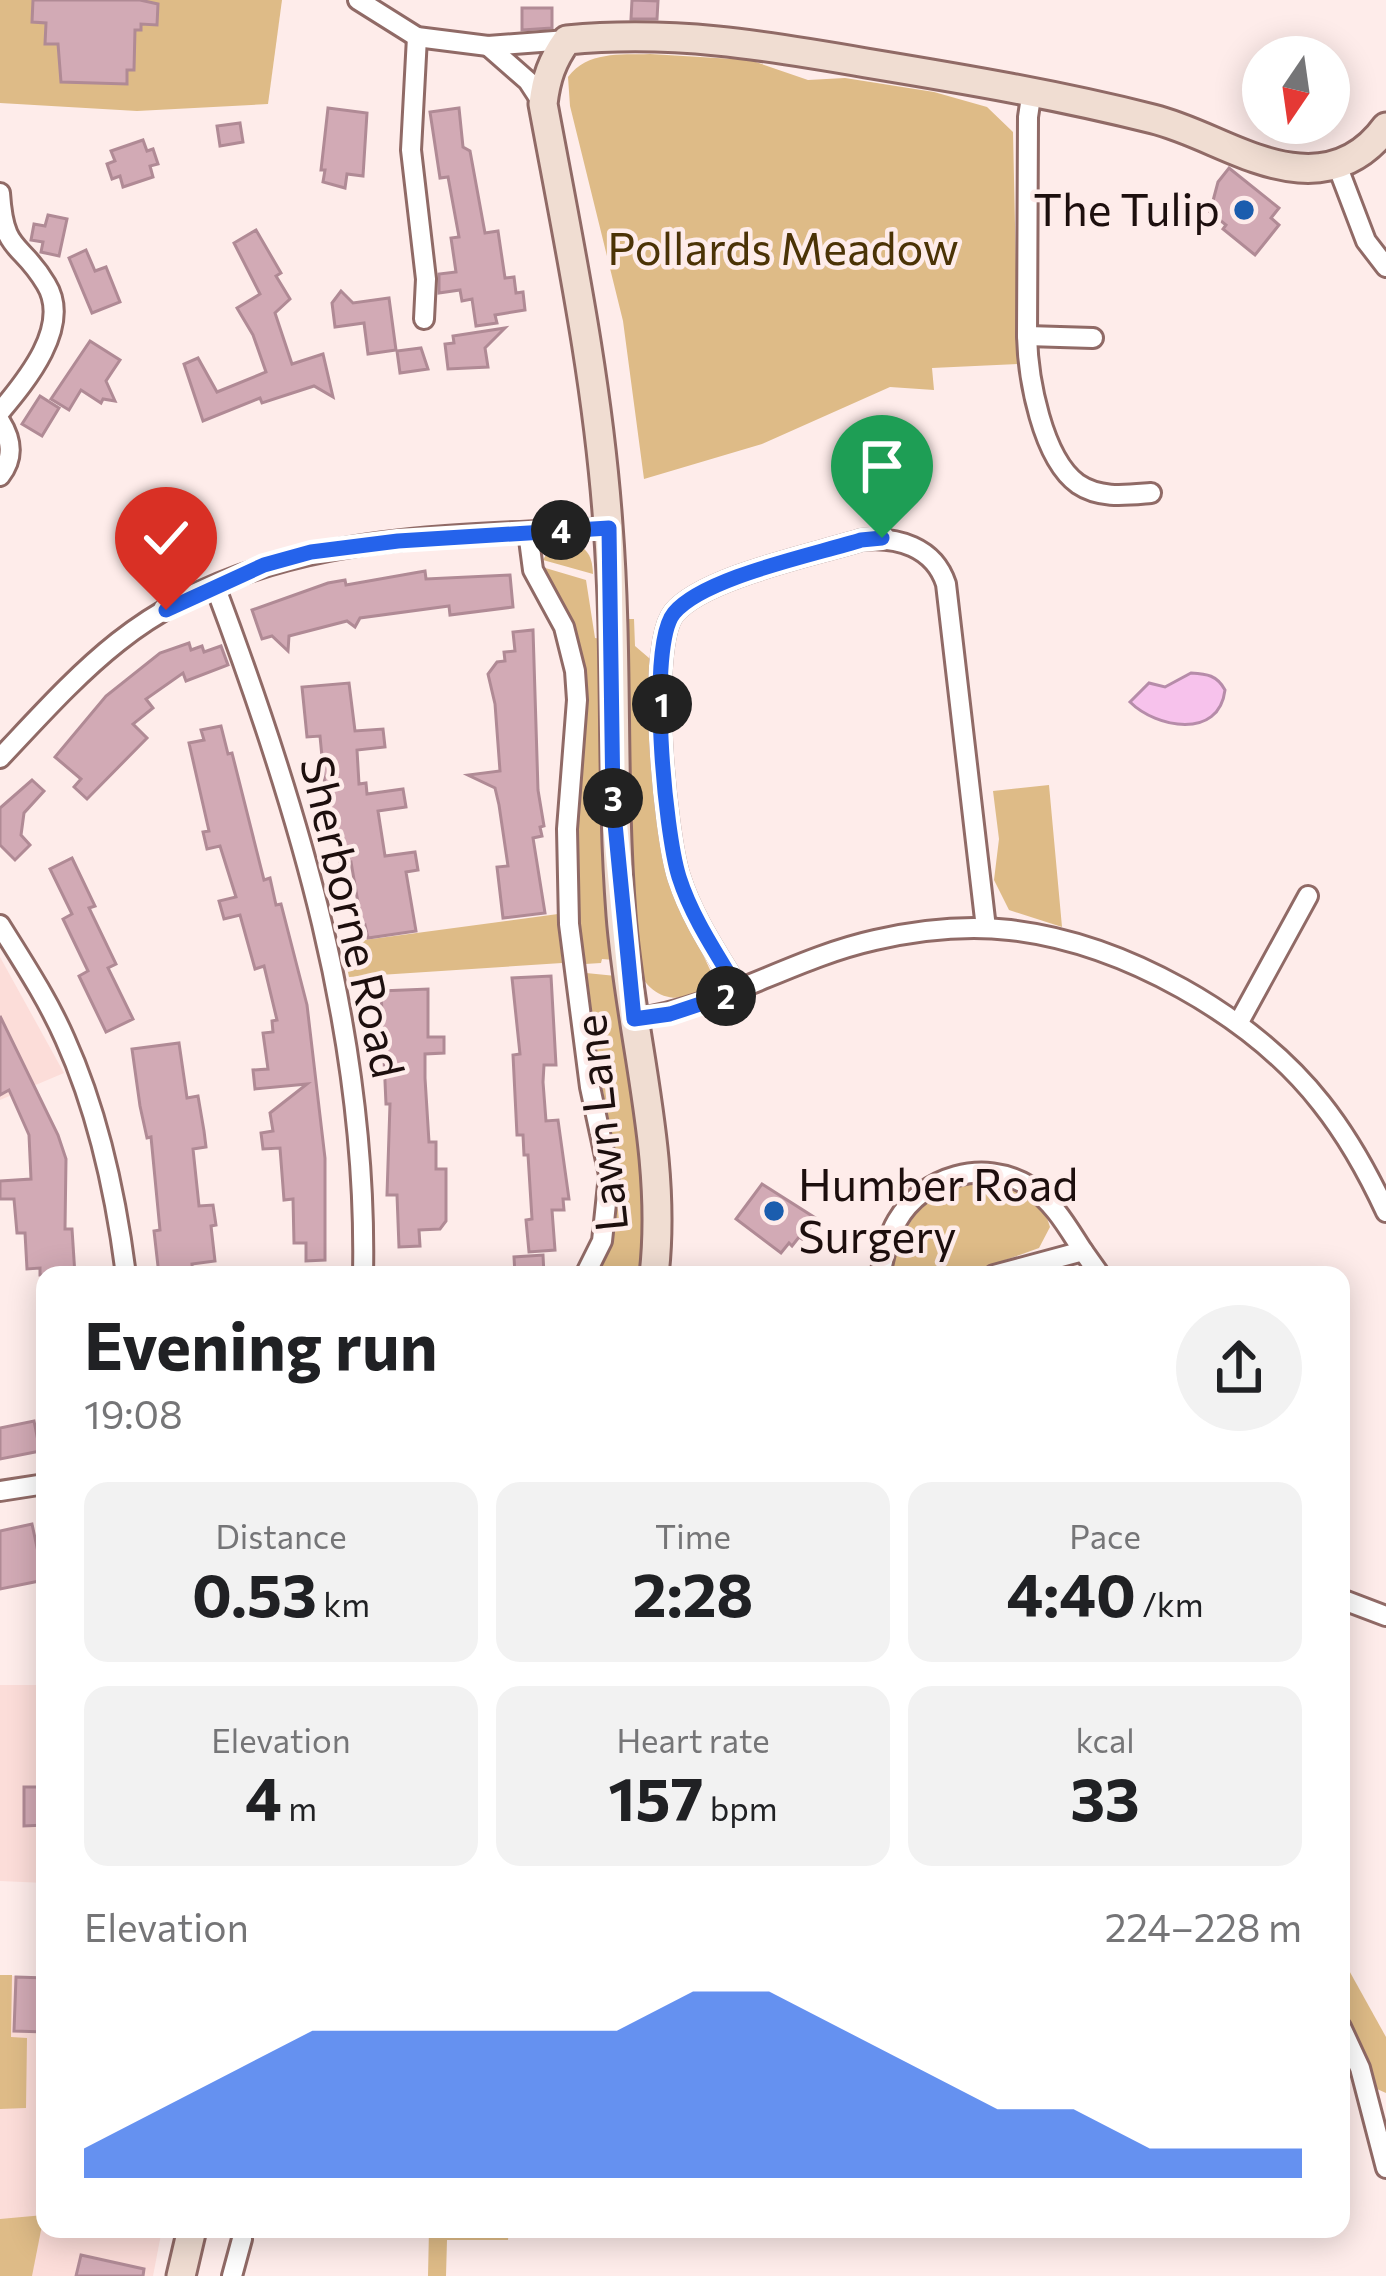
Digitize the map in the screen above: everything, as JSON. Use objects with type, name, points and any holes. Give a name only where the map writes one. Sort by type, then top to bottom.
[{"type":"street","points":[[358,0],[417,37],[488,46],[685,36],[1032,90],[1160,121],[1296,168],[1337,165],[1363,152],[1386,128]]},
{"type":"street","points":[[417,37],[411,151],[426,279],[424,319]]},
{"type":"street","name":"Lawn Lane","points":[[567,40],[545,80],[543,104],[595,381],[609,528],[613,803],[658,1217],[655,1266]]},
{"type":"street","points":[[488,46],[528,81],[543,104]]},
{"type":"street","points":[[1032,90],[1027,336],[1041,418],[1054,456],[1081,487],[1114,496],[1151,494]]},
{"type":"street","points":[[1337,165],[1366,241],[1386,267]]},
{"type":"street","points":[[0,194],[9,243],[43,279],[50,291],[52,314],[34,369],[0,412]]},
{"type":"street","points":[[1027,336],[1093,338]]},
{"type":"street","points":[[0,422],[10,444],[10,457],[0,476]]},
{"type":"street","points":[[0,758],[118,641],[166,610],[264,565],[344,546],[609,528]]},
{"type":"street","name":"Lawn Lane","points":[[528,532],[533,570],[564,627],[575,671],[567,829],[569,924],[590,1087],[609,1175],[602,1240],[589,1266]]},
{"type":"street","points":[[739,991],[694,915],[678,875],[670,835],[662,723],[663,633],[673,614],[710,587],[861,540],[882,538],[915,548],[942,570],[986,928]]},
{"type":"street","name":"Sherborne Road","points":[[215,586],[272,737],[312,875],[353,1099],[362,1266]]},
{"type":"street","points":[[1239,1022],[1308,896]]},
{"type":"street","points":[[0,925],[63,1034],[82,1080],[124,1266]]},
{"type":"street","points":[[634,1019],[670,1014],[870,941],[986,928],[1040,935],[1097,951],[1239,1022],[1320,1101],[1363,1164],[1386,1212]]},
{"type":"street","points":[[882,1266],[893,1227],[904,1210],[929,1187],[970,1173],[993,1174],[1032,1188],[1052,1205],[1094,1266]]},
{"type":"street","points":[[1028,1266],[1084,1251]]},
{"type":"street","points":[[0,1492],[36,1486]]},
{"type":"street","points":[[1350,1602],[1386,1616]]},
{"type":"street","points":[[1350,2047],[1381,2114],[1386,2168]]},
{"type":"street","points":[[181,2276],[190,2238]]},
{"type":"street","points":[[232,2276],[242,2240]]},
{"type":"shaded area","points":[[1191,673],[1211,676],[1225,690],[1220,706],[1199,723],[1170,723],[1130,702],[1149,683],[1165,687]]},
{"type":"shaded area","points":[[0,957],[64,1073],[0,1100]]},
{"type":"shaded area","points":[[0,1685],[36,1685],[36,1883],[0,1881]]},
{"type":"shaded area","points":[[0,1975],[36,1978],[36,2238],[160,2238],[153,2276],[0,2276]]},
{"type":"green space","points":[[0,0],[282,0],[268,104],[137,111],[0,103]]},
{"type":"green space","name":"Pollards Meadow","points":[[650,54],[750,60],[808,80],[845,78],[934,92],[987,107],[1013,132],[1018,364],[932,368],[934,390],[890,387],[762,444],[644,479],[623,321],[570,106],[568,77],[595,59]]},
{"type":"green space","points":[[565,540],[587,551],[593,574],[543,560],[551,545]]},
{"type":"green space","points":[[542,567],[586,580],[595,638],[602,639],[600,782],[614,960],[602,959],[601,963],[585,964],[577,894],[576,825],[585,704],[582,656],[574,624]]},
{"type":"green space","points":[[625,619],[634,619],[635,646],[656,664],[660,845],[681,907],[712,974],[708,988],[685,997],[665,996],[648,985],[631,948]]},
{"type":"green space","points":[[1049,785],[1062,927],[1009,910],[994,880],[999,839],[993,791]]},
{"type":"green space","points":[[558,914],[562,963],[349,977],[342,943]]},
{"type":"green space","points":[[586,973],[616,976],[641,1158],[642,1266],[602,1266],[616,1221],[618,1196],[614,1146]]},
{"type":"green space","points":[[974,1182],[998,1185],[1030,1198],[1050,1227],[1039,1248],[991,1266],[894,1266],[916,1214],[956,1187]]},
{"type":"green space","points":[[1350,1972],[1386,2037],[1386,2093],[1377,2089],[1350,2026]]},
{"type":"green space","points":[[0,1975],[12,1975],[11,2037],[27,2038],[26,2108],[0,2109]]},
{"type":"green space","points":[[36,2216],[39,2238],[32,2276],[0,2276],[0,2219]]},
{"type":"green space","points":[[429,2238],[508,2238],[447,2240],[446,2276],[428,2276]]},
{"type":"building","points":[[33,0],[140,0],[158,4],[157,25],[141,24],[141,30],[135,30],[134,70],[127,70],[127,84],[61,82],[58,44],[45,44],[46,23],[32,22]]},
{"type":"building","points":[[632,0],[658,1],[657,19],[631,19]]},
{"type":"building","points":[[522,8],[552,8],[552,28],[522,30]]},
{"type":"building","points":[[328,108],[367,113],[363,176],[347,174],[345,188],[323,182]]},
{"type":"building","points":[[459,108],[463,147],[470,151],[485,233],[498,231],[505,278],[514,277],[516,293],[523,292],[525,310],[495,315],[497,323],[476,326],[472,299],[462,301],[460,290],[439,293],[439,274],[456,272],[451,238],[459,237],[448,177],[440,178],[430,112]]},
{"type":"building","points":[[240,123],[243,142],[220,146],[217,126]]},
{"type":"building","points":[[143,140],[147,151],[153,149],[158,164],[150,166],[153,177],[123,187],[120,176],[112,179],[107,164],[115,161],[111,151]]},
{"type":"building","name":"The Tulip","points":[[1229,168],[1279,208],[1271,218],[1279,225],[1255,255],[1210,212],[1218,182]]},
{"type":"building","points":[[48,215],[67,219],[59,256],[41,252],[43,242],[31,240],[34,224],[45,226]]},
{"type":"building","points":[[256,230],[290,299],[275,313],[292,364],[323,354],[333,397],[314,386],[262,403],[260,398],[203,421],[184,364],[198,358],[217,392],[266,372],[237,308],[260,294],[234,243]]},
{"type":"building","points":[[86,250],[95,271],[106,267],[120,302],[92,313],[69,258]]},
{"type":"building","points":[[341,291],[353,303],[389,298],[396,350],[368,354],[364,323],[335,327],[332,303]]},
{"type":"building","points":[[505,328],[485,348],[488,367],[448,369],[445,344],[454,343],[453,336]]},
{"type":"building","points":[[90,341],[120,360],[106,381],[115,401],[103,399],[101,403],[81,390],[69,410],[51,399]]},
{"type":"building","points":[[421,348],[428,369],[400,373],[397,351]]},
{"type":"building","points":[[40,396],[59,408],[42,436],[22,424]]},
{"type":"building","points":[[425,571],[426,579],[510,575],[513,607],[450,615],[449,606],[360,618],[355,627],[347,621],[289,636],[288,651],[272,636],[262,639],[252,610],[328,583],[345,580],[346,585]]},
{"type":"building","points":[[533,630],[538,790],[544,826],[540,827],[542,836],[533,838],[545,913],[503,918],[497,867],[508,866],[495,788],[468,775],[500,771],[488,674],[497,662],[505,661],[504,652],[515,651],[513,632]]},
{"type":"building","points":[[189,643],[191,650],[202,646],[204,652],[221,646],[228,665],[186,681],[183,673],[146,699],[153,708],[133,724],[147,738],[87,799],[74,787],[81,779],[55,757],[106,696],[160,653]]},
{"type":"building","points":[[349,683],[355,731],[383,729],[385,747],[357,750],[359,784],[366,783],[367,794],[403,789],[406,807],[378,811],[385,856],[415,852],[418,870],[406,872],[416,931],[368,938],[351,862],[340,864],[335,829],[329,830],[320,736],[307,737],[302,687]]},
{"type":"building","points":[[221,726],[264,880],[270,878],[276,905],[281,904],[307,1005],[325,1158],[325,1260],[306,1261],[306,1243],[294,1243],[293,1199],[284,1200],[280,1148],[263,1149],[261,1133],[273,1131],[270,1113],[307,1084],[255,1089],[253,1070],[268,1069],[263,1033],[273,1032],[272,1021],[277,1020],[264,966],[255,969],[240,915],[224,919],[219,901],[236,897],[220,846],[207,849],[203,832],[209,831],[189,743],[204,740],[201,730]]},
{"type":"building","points":[[32,780],[44,791],[24,813],[21,835],[30,845],[15,860],[0,845],[0,808]]},
{"type":"building","points":[[72,858],[116,964],[108,968],[133,1019],[106,1032],[79,976],[88,971],[63,919],[72,914],[50,869]]},
{"type":"building","points":[[551,976],[556,1065],[544,1065],[546,1121],[558,1120],[569,1199],[563,1199],[564,1210],[552,1210],[555,1250],[529,1252],[526,1220],[532,1219],[528,1155],[524,1155],[523,1135],[517,1135],[513,1055],[520,1054],[512,978]]},
{"type":"building","points":[[428,989],[428,1037],[444,1037],[444,1053],[425,1054],[425,1078],[429,1142],[436,1142],[436,1169],[446,1169],[446,1221],[440,1229],[419,1230],[420,1246],[399,1247],[397,1195],[387,1195],[390,1104],[386,1104],[381,991]]},
{"type":"building","points":[[0,1016],[66,1159],[65,1229],[72,1229],[74,1266],[27,1269],[25,1233],[17,1233],[14,1199],[0,1199],[0,1181],[31,1179],[29,1135],[9,1090],[0,1095]]},
{"type":"building","points":[[179,1043],[187,1098],[198,1096],[204,1131],[206,1147],[193,1149],[199,1206],[213,1205],[215,1261],[158,1266],[154,1231],[160,1230],[151,1137],[147,1138],[140,1106],[132,1049]]},
{"type":"building","name":"Humber Road Surgery","points":[[762,1184],[817,1219],[802,1239],[792,1246],[789,1243],[781,1253],[736,1219]]},
{"type":"building","points":[[543,1255],[544,1266],[514,1266],[514,1257]]},
{"type":"building","points":[[34,1421],[36,1452],[0,1459],[0,1428]]},
{"type":"building","points":[[32,1524],[36,1582],[0,1589],[0,1531]]},
{"type":"building","points":[[24,1787],[36,1787],[36,1825],[24,1826]]},
{"type":"building","points":[[16,1977],[36,1978],[36,2032],[14,2031]]},
{"type":"building","points":[[81,2255],[144,2269],[143,2276],[76,2276]]},
{"type":"place","name":"The Tulip","points":[[1244,210]]},
{"type":"place","name":"Humber Road Surgery","points":[[774,1211]]},
{"type":"route","points":[[166,610],[264,565],[311,552],[398,541],[609,528],[613,803],[634,1019],[670,1014],[739,991],[694,915],[678,875],[666,803],[663,633],[673,614],[710,587],[861,540],[882,538]]}]
